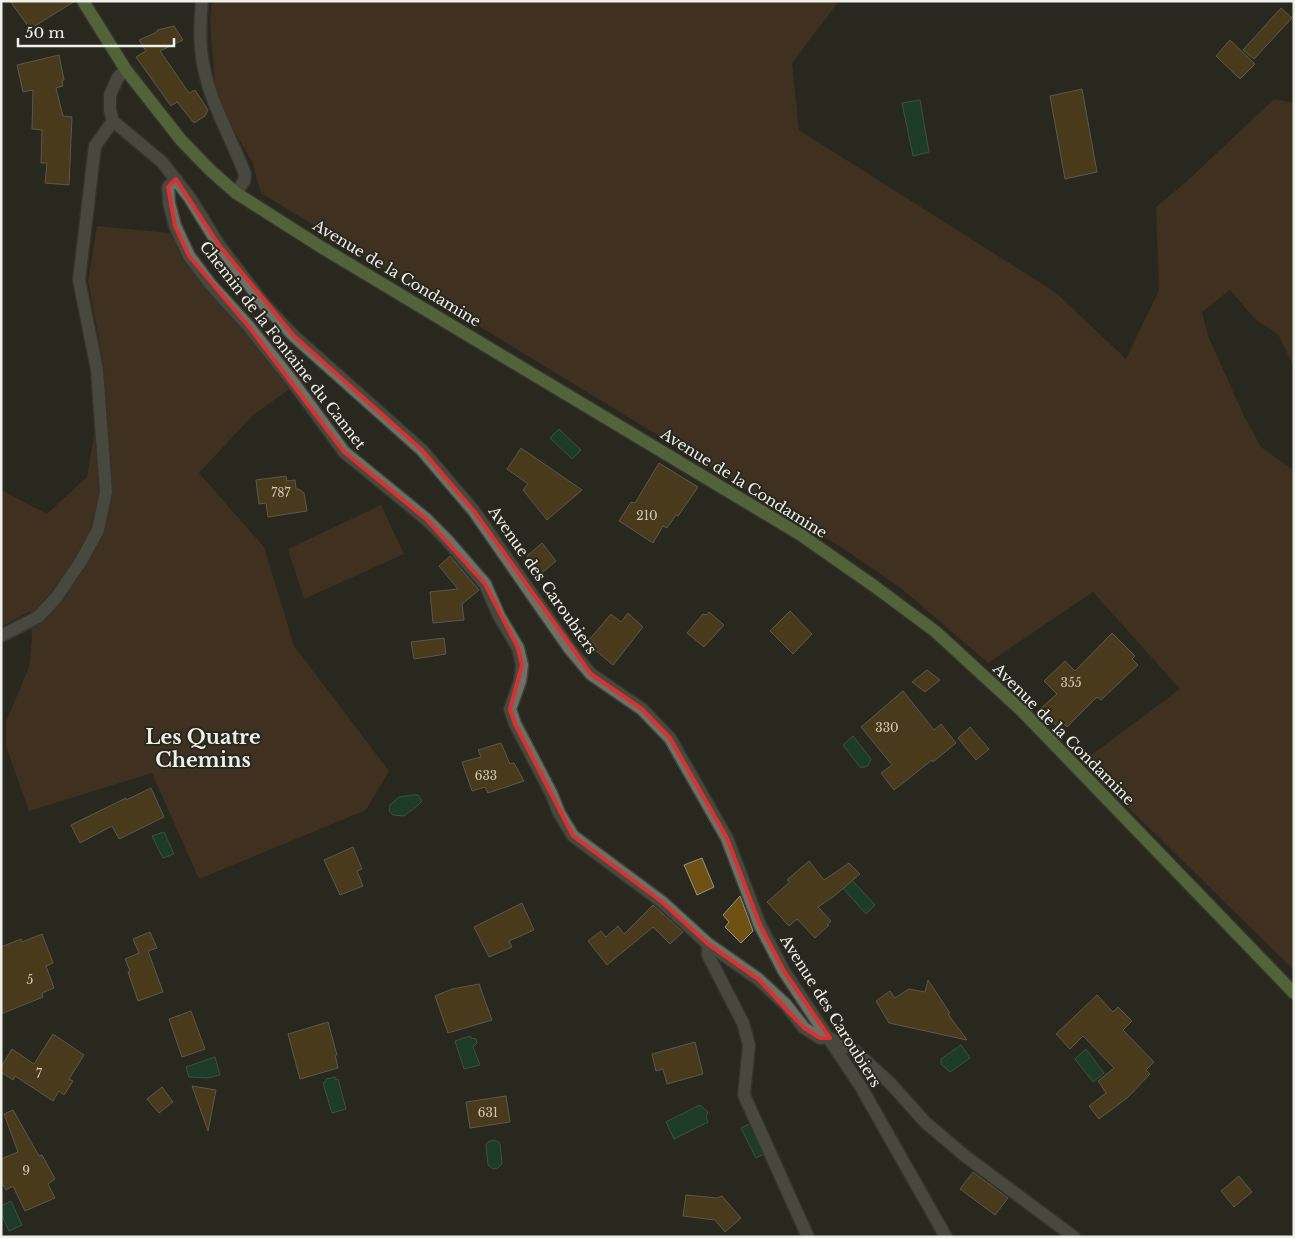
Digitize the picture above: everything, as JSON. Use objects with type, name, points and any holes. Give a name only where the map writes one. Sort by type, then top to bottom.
[{"type":"main road","name":"Avenue de la Condamine","points":[[83,1],[126,70],[181,140],[209,169],[236,192],[321,247],[801,535],[936,632],[1023,712],[1294,993]]},
{"type":"street","points":[[202,1],[200,22],[203,63],[214,99],[245,174],[244,181],[236,192]]},
{"type":"street","points":[[1,636],[38,617],[56,598],[81,561],[98,530],[106,492],[97,370],[79,280],[95,146],[113,121],[110,110],[110,94],[118,77],[126,70]]},
{"type":"street","name":"Avenue des Caroubiers","points":[[113,121],[162,162],[176,178],[219,245],[264,304],[294,336],[422,450],[474,511],[570,649],[591,674],[642,709],[670,738],[727,838],[760,925],[784,970],[861,1088],[946,1237]]},
{"type":"street","name":"Chemin de la Fontaine du Cannet","points":[[176,178],[168,187],[168,203],[189,256],[210,284],[249,327],[295,385],[344,452],[426,519],[485,584],[499,616],[518,648],[522,665],[520,681],[510,709],[515,724],[551,793],[559,813],[573,836],[662,902],[708,944],[758,979],[786,1005],[804,1028],[820,1038],[830,1038],[854,1050],[891,1084],[925,1122],[965,1156],[1074,1237]]},
{"type":"street","points":[[708,944],[708,955],[743,1023],[749,1045],[744,1095],[808,1237]]},
{"type":"highlighted area","points":[[176,179],[219,245],[294,336],[422,450],[474,511],[591,674],[642,709],[670,738],[727,838],[760,925],[784,971],[830,1038],[820,1038],[804,1028],[758,979],[708,944],[662,902],[573,836],[515,724],[510,709],[522,665],[518,648],[485,584],[426,519],[344,452],[249,327],[189,256],[175,226],[168,187]]},
{"type":"shaded area","points":[[212,1],[839,1],[792,63],[799,130],[1055,292],[1126,359],[1159,290],[1156,207],[1185,183],[1274,99],[1294,103],[1294,367],[1278,334],[1256,320],[1230,290],[1202,312],[1208,336],[1245,418],[1261,447],[1294,471],[1294,970],[1082,762],[1180,689],[1093,592],[988,663],[902,589],[844,549],[261,193],[253,164],[216,98],[210,22]]},
{"type":"shaded area","points":[[920,100],[929,152],[913,156],[902,103]]},
{"type":"shaded area","points":[[97,226],[170,233],[295,385],[252,416],[199,473],[264,547],[294,646],[389,771],[366,810],[199,879],[152,773],[29,811],[6,746],[6,722],[29,667],[32,639],[30,611],[1,627],[1,490],[47,514],[87,477],[105,371],[88,281]]},
{"type":"shaded area","points":[[559,429],[581,450],[572,459],[550,438]]},
{"type":"shaded area","points":[[381,505],[404,554],[304,599],[288,549]]},
{"type":"shaded area","points":[[853,736],[871,759],[866,767],[860,767],[843,745]]},
{"type":"shaded area","points":[[418,795],[422,801],[404,816],[393,815],[389,811],[390,805],[399,797]]},
{"type":"shaded area","points":[[164,832],[174,854],[163,858],[152,836]]},
{"type":"shaded area","points":[[850,878],[875,905],[866,914],[841,886]]},
{"type":"shaded area","points":[[470,1036],[476,1039],[477,1043],[473,1047],[480,1065],[464,1069],[455,1041]]},
{"type":"shaded area","points":[[961,1045],[970,1058],[950,1072],[941,1064],[941,1059]]},
{"type":"shaded area","points":[[1086,1049],[1104,1073],[1093,1082],[1075,1059]]},
{"type":"shaded area","points":[[215,1057],[220,1075],[208,1078],[189,1077],[186,1067]]},
{"type":"shaded area","points":[[335,1077],[335,1080],[338,1079],[346,1109],[332,1113],[323,1083],[326,1082],[326,1079]]},
{"type":"shaded area","points":[[700,1105],[708,1112],[706,1117],[708,1122],[674,1139],[666,1122]]},
{"type":"shaded area","points":[[751,1123],[766,1153],[756,1158],[741,1128]]},
{"type":"shaded area","points":[[494,1140],[500,1143],[502,1164],[498,1168],[493,1169],[488,1165],[486,1145]]},
{"type":"shaded area","points":[[11,1201],[22,1225],[9,1231],[1,1213],[1,1206]]},
{"type":"building","points":[[10,1],[75,1],[30,29]]},
{"type":"building","points":[[1281,8],[1292,18],[1254,59],[1243,50]]},
{"type":"building","points":[[174,26],[183,40],[160,51],[189,93],[195,90],[208,110],[205,116],[194,123],[177,102],[171,106],[136,57],[146,51],[139,40],[157,32],[157,30]]},
{"type":"building","points":[[1230,40],[1255,64],[1240,79],[1216,56]]},
{"type":"building","points":[[59,55],[64,80],[62,80],[63,86],[56,88],[63,116],[72,117],[69,185],[45,183],[47,163],[41,163],[42,130],[32,129],[33,90],[23,92],[17,65]]},
{"type":"building","points":[[1082,89],[1097,172],[1065,179],[1050,96]]},
{"type":"building","points":[[521,448],[582,490],[547,520],[523,490],[528,484],[507,469]]},
{"type":"building","points":[[659,463],[698,487],[678,516],[676,515],[667,528],[663,526],[653,543],[619,521],[631,502],[635,503]]},
{"type":"building","points":[[286,476],[287,481],[295,480],[296,489],[304,493],[307,511],[268,517],[266,503],[259,504],[256,480]]},
{"type":"building","points":[[542,543],[556,561],[541,574],[527,556]]},
{"type":"building","points":[[450,556],[479,590],[462,604],[464,620],[433,623],[430,592],[458,589],[439,566]]},
{"type":"building","points":[[790,611],[812,634],[793,654],[770,631]]},
{"type":"building","points":[[709,612],[724,625],[704,647],[687,633],[703,614],[706,615]]},
{"type":"building","points":[[628,613],[643,627],[613,665],[594,649],[596,645],[589,640],[611,614],[621,622]]},
{"type":"building","points":[[1112,633],[1135,656],[1132,659],[1138,665],[1101,700],[1097,697],[1067,727],[1063,723],[1058,727],[1040,709],[1057,694],[1044,681],[1065,661],[1075,671]]},
{"type":"building","points":[[444,638],[446,654],[414,659],[411,642]]},
{"type":"building","points":[[927,670],[940,680],[925,692],[912,682]]},
{"type":"building","points":[[903,691],[934,730],[941,724],[956,743],[894,790],[881,773],[892,765],[861,727]]},
{"type":"building","points":[[970,727],[989,749],[976,760],[958,738]]},
{"type":"building","points":[[501,743],[510,764],[514,763],[524,781],[488,793],[485,787],[472,791],[462,762],[481,757],[478,750]]},
{"type":"building","points":[[151,788],[164,817],[119,839],[112,826],[80,843],[71,825]]},
{"type":"building","points":[[353,847],[362,869],[357,871],[363,886],[340,895],[324,860]]},
{"type":"building","points":[[702,858],[714,887],[697,895],[684,865]]},
{"type":"building","points":[[809,861],[824,880],[849,863],[860,874],[818,907],[831,921],[815,938],[797,919],[789,926],[767,902],[790,882],[787,880]]},
{"type":"building","points":[[740,896],[753,931],[741,943],[725,927],[729,922],[723,915]]},
{"type":"building","points":[[522,903],[534,930],[509,941],[512,947],[489,957],[474,927]]},
{"type":"building","points":[[653,905],[683,932],[670,944],[653,927],[607,965],[588,941],[601,931],[606,937],[618,926],[624,934]]},
{"type":"building","points":[[150,932],[157,948],[148,951],[163,992],[138,1001],[125,959],[139,953],[133,939]]},
{"type":"building","points":[[42,934],[53,963],[46,966],[54,988],[42,993],[43,997],[1,1014],[1,947],[21,939],[22,942]]},
{"type":"building","points":[[928,980],[950,1013],[948,1014],[967,1040],[889,1023],[876,1001],[890,991],[895,998],[909,989],[925,992]]},
{"type":"building","points":[[479,984],[492,1020],[448,1033],[435,996],[452,989]]},
{"type":"building","points":[[1097,995],[1113,1012],[1118,1007],[1132,1021],[1123,1030],[1154,1062],[1146,1070],[1150,1074],[1127,1098],[1099,1119],[1089,1106],[1106,1093],[1098,1081],[1114,1068],[1083,1036],[1070,1049],[1056,1034]]},
{"type":"building","points":[[191,1011],[205,1049],[182,1057],[169,1019]]},
{"type":"building","points":[[328,1022],[337,1055],[335,1055],[338,1068],[300,1079],[288,1034]]},
{"type":"building","points":[[53,1034],[84,1055],[69,1079],[73,1081],[64,1095],[59,1091],[53,1101],[15,1076],[13,1080],[1,1072],[1,1067],[12,1049],[34,1064]]},
{"type":"building","points":[[695,1042],[703,1074],[667,1084],[663,1069],[656,1071],[652,1054]]},
{"type":"building","points":[[192,1086],[216,1090],[208,1131]]},
{"type":"building","points":[[162,1087],[173,1102],[159,1113],[147,1099]]},
{"type":"building","points":[[506,1096],[510,1122],[470,1128],[466,1102]]},
{"type":"building","points":[[13,1110],[39,1156],[42,1155],[55,1179],[48,1184],[55,1198],[25,1211],[13,1186],[6,1190],[1,1181],[1,1159],[18,1152],[4,1114]]},
{"type":"building","points":[[973,1172],[1008,1198],[995,1215],[960,1189]]},
{"type":"building","points":[[1239,1176],[1252,1192],[1234,1207],[1221,1191]]},
{"type":"building","points":[[686,1195],[717,1198],[722,1196],[741,1218],[725,1232],[715,1220],[683,1216]]},
{"type":"district","name":"Les Quatre Chemins","points":[[203,748]]}]
